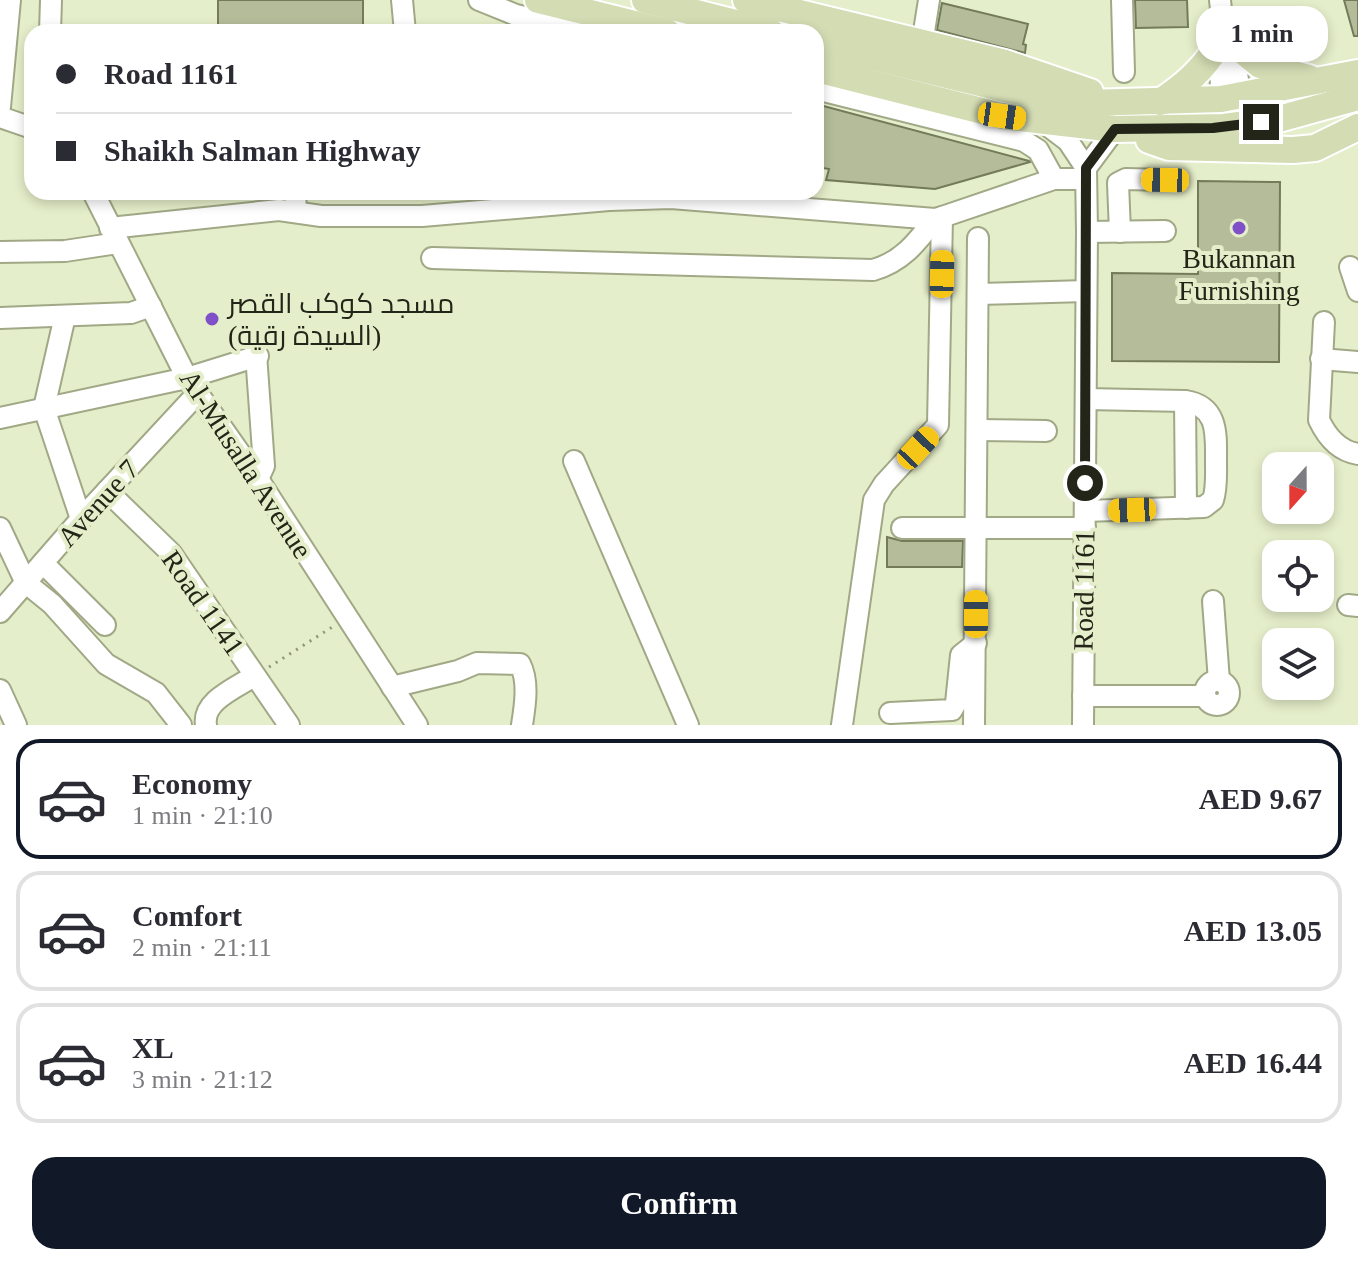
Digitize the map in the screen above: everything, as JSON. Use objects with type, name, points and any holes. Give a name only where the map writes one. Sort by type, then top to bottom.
[{"type":"main road","points":[[538,0],[635,24]]},
{"type":"main road","points":[[645,0],[740,24]]},
{"type":"main road","points":[[746,0],[1032,70],[1169,147],[1315,148],[1353,130]]},
{"type":"main road","points":[[1160,102],[1202,68],[1225,39],[1260,65],[1289,75],[1321,80]]},
{"type":"main road","points":[[824,45],[1045,97],[1087,103],[1117,116],[1160,102],[1231,97],[1321,80],[1355,77]]},
{"type":"main road","points":[[824,71],[1002,116],[1043,122],[1117,116],[1234,126],[1275,120],[1353,130]]},
{"type":"main road","points":[[1275,120],[1355,77]]},
{"type":"street","points":[[0,107],[10,0]]},
{"type":"street","points":[[50,24],[51,0]]},
{"type":"street","points":[[402,0],[404,24]]},
{"type":"street","points":[[479,0],[516,15],[550,24]]},
{"type":"street","points":[[922,44],[929,0]]},
{"type":"street","points":[[1122,0],[1124,72]]},
{"type":"street","points":[[1220,0],[1234,126]]},
{"type":"street","points":[[824,91],[1024,141],[1038,150],[1054,179]]},
{"type":"street","points":[[698,200],[939,218],[1054,179],[1085,173],[1117,116]]},
{"type":"street","points":[[0,117],[24,125]]},
{"type":"street","points":[[1043,122],[1068,141],[1085,173]]},
{"type":"street","name":"Road 1161","points":[[1083,725],[1085,173]]},
{"type":"street","points":[[1120,232],[1118,183],[1126,179],[1165,180]]},
{"type":"street","name":"Al-Musalla Avenue","points":[[97,200],[192,386],[258,479],[417,725]]},
{"type":"street","points":[[0,252],[65,251],[114,235],[279,210],[296,202],[321,216],[422,216],[609,200]]},
{"type":"street","points":[[432,258],[873,270],[901,258],[939,218]]},
{"type":"street","points":[[842,725],[874,500],[884,484],[934,430],[940,417],[939,218]]},
{"type":"street","points":[[1087,232],[1165,231]]},
{"type":"street","points":[[974,725],[978,238]]},
{"type":"street","points":[[1350,267],[1358,291]]},
{"type":"street","points":[[978,294],[1086,291]]},
{"type":"street","points":[[0,318],[131,313],[151,306]]},
{"type":"street","points":[[65,316],[44,408],[81,519]]},
{"type":"street","points":[[1324,322],[1319,420],[1326,435],[1337,445],[1358,454]]},
{"type":"street","points":[[0,418],[44,408],[192,386],[256,348],[264,466],[258,479]]},
{"type":"street","points":[[1321,359],[1358,362]]},
{"type":"street","name":"Avenue 7","points":[[0,612],[107,491],[192,386]]},
{"type":"street","points":[[902,528],[976,527],[1085,519],[1204,507],[1213,500],[1216,429],[1206,409],[1185,401],[1086,399]]},
{"type":"street","points":[[1185,401],[1186,508]]},
{"type":"street","points":[[977,430],[1046,431]]},
{"type":"street","points":[[574,461],[688,725]]},
{"type":"street","name":"Road 1141","points":[[107,491],[171,553],[289,725]]},
{"type":"street","points":[[0,528],[26,583],[52,604],[106,664],[156,693],[181,725]]},
{"type":"street","points":[[43,563],[105,625]]},
{"type":"street","points":[[1083,696],[1212,688],[1213,601]]},
{"type":"street","points":[[890,713],[952,710],[956,703],[961,655],[976,643]]},
{"type":"street","points":[[392,687],[458,671],[477,663],[520,664],[525,672],[522,725]]},
{"type":"street","points":[[206,725],[205,713],[210,706],[254,676]]},
{"type":"street","points":[[0,691],[16,725]]},
{"type":"path","points":[[254,676],[347,618]]},
{"type":"building","points":[[218,0],[363,0],[363,24],[218,24]]},
{"type":"building","points":[[1135,0],[1187,0],[1188,27],[1136,28]]},
{"type":"building","points":[[1344,0],[1358,0],[1358,36],[1354,36]]},
{"type":"building","points":[[942,3],[1028,24],[1023,44],[1026,45],[1025,53],[937,30]]},
{"type":"building","points":[[824,106],[1030,162],[935,189],[826,180],[829,169],[824,168]]},
{"type":"building","points":[[1198,181],[1280,182],[1279,362],[1112,361],[1112,273],[1198,274]]},
{"type":"building","points":[[887,537],[902,541],[963,541],[962,567],[887,567]]},
{"type":"place","name":"Bukannan Furnishing","points":[[1239,228]]},
{"type":"place","name":"مسجد كوكب القصر (السيدة رقية)","points":[[212,319]]},
{"type":"route","points":[[1085,483],[1086,168],[1115,129],[1213,128],[1261,122]]}]
